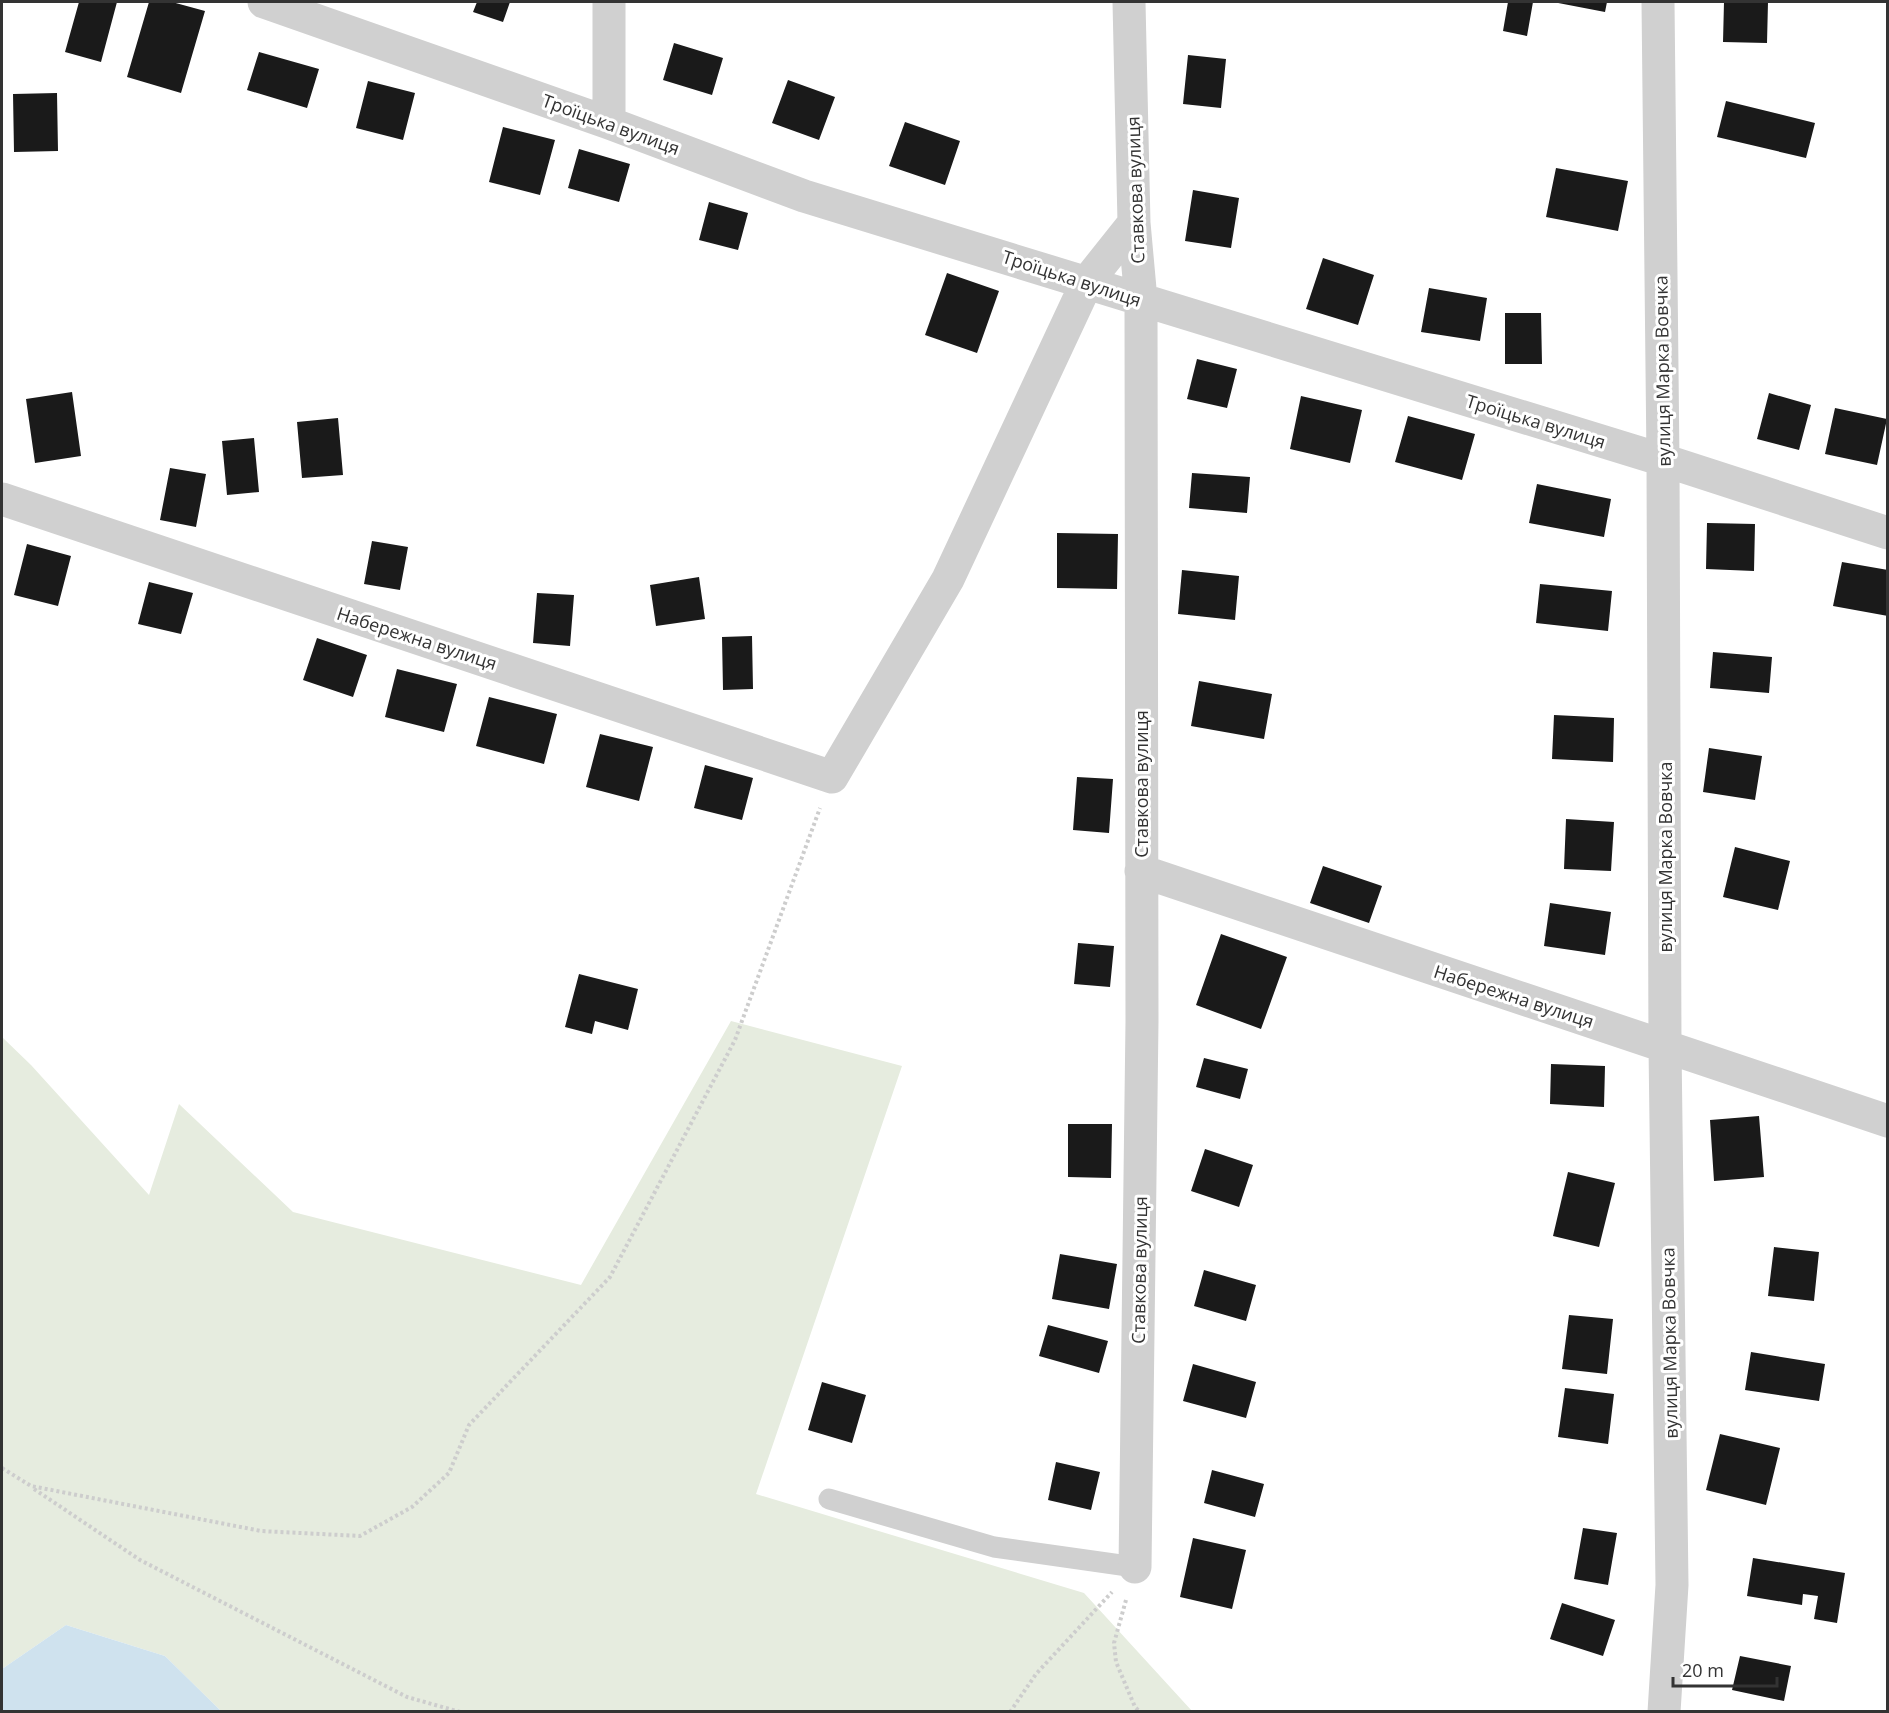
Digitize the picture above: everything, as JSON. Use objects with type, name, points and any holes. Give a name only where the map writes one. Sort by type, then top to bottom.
[{"type":"street","name":"Троїцька вулиця","points":[[264,2],[609,123],[804,196],[1664,460],[1887,533]]},
{"type":"street","points":[[609,2],[609,123]]},
{"type":"street","name":"Ставкова вулиця","points":[[1129,2],[1134,223],[1141,300],[1142,1021],[1135,1567]]},
{"type":"street","name":"вулиця Марка Вовчка","points":[[1658,2],[1664,460],[1665,1047],[1672,1585],[1664,1712]]},
{"type":"street","points":[[832,777],[948,579],[1087,282],[1134,223]]},
{"type":"street","name":"Набережна вулиця","points":[[2,499],[832,777]]},
{"type":"street","name":"Набережна вулиця","points":[[1141,871],[1887,1121]]},
{"type":"lane","points":[[829,1498],[994,1547],[1135,1567]]},
{"type":"path","points":[[31,1486],[261,1531],[360,1536],[419,1501],[449,1473],[469,1425],[610,1277],[735,1040],[832,777]]},
{"type":"path","points":[[2,1468],[140,1560],[407,1697],[460,1712]]},
{"type":"path","points":[[1010,1712],[1036,1674],[1135,1567]]},
{"type":"path","points":[[1135,1567],[1114,1642],[1116,1662],[1135,1707],[1140,1712]]},
{"type":"shaded area","points":[[731,1021],[902,1066],[756,1494],[1084,1593],[1192,1711],[221,1711],[165,1656],[66,1625],[2,1669],[2,1037],[31,1065],[149,1195],[179,1104],[293,1212],[581,1285]]},
{"type":"water","points":[[66,1625],[165,1656],[221,1711],[2,1711],[2,1669]]},
{"type":"building","points":[[79,2],[117,2],[101,62],[65,52]]},
{"type":"building","points":[[149,2],[172,2],[205,11],[181,93],[127,77]]},
{"type":"building","points":[[477,2],[510,2],[503,22],[473,12]]},
{"type":"building","points":[[1508,2],[1533,2],[1527,36],[1503,31]]},
{"type":"building","points":[[1553,2],[1607,2],[1605,12]]},
{"type":"building","points":[[1724,2],[1768,2],[1767,43],[1723,42]]},
{"type":"building","points":[[674,43],[723,58],[712,95],[663,80]]},
{"type":"building","points":[[259,52],[319,69],[307,108],[247,90]]},
{"type":"building","points":[[1188,55],[1226,59],[1221,108],[1183,104]]},
{"type":"building","points":[[788,80],[835,97],[819,140],[772,123]]},
{"type":"building","points":[[368,81],[415,93],[403,140],[356,128]]},
{"type":"building","points":[[57,93],[58,151],[14,152],[13,94]]},
{"type":"building","points":[[1726,101],[1815,123],[1806,158],[1717,137]]},
{"type":"building","points":[[905,122],[960,141],[945,185],[889,166]]},
{"type":"building","points":[[503,127],[555,140],[540,195],[489,182]]},
{"type":"building","points":[[579,149],[630,164],[619,202],[568,188]]},
{"type":"building","points":[[1556,168],[1628,181],[1618,231],[1546,217]]},
{"type":"building","points":[[1193,190],[1239,198],[1231,248],[1185,241]]},
{"type":"building","points":[[709,202],[748,213],[738,250],[699,240]]},
{"type":"building","points":[[1323,258],[1374,275],[1358,325],[1306,309]]},
{"type":"building","points":[[947,273],[999,291],[977,353],[925,335]]},
{"type":"building","points":[[1429,288],[1487,298],[1480,341],[1421,332]]},
{"type":"building","points":[[1505,313],[1541,313],[1542,364],[1505,364]]},
{"type":"building","points":[[1197,359],[1237,369],[1227,408],[1187,399]]},
{"type":"building","points":[[72,392],[81,456],[35,463],[26,399]]},
{"type":"building","points":[[1769,393],[1811,405],[1799,450],[1757,439]]},
{"type":"building","points":[[1301,396],[1362,410],[1350,463],[1290,449]]},
{"type":"building","points":[[1835,408],[1887,419],[1877,465],[1825,454]]},
{"type":"building","points":[[1408,416],[1475,434],[1462,480],[1395,462]]},
{"type":"building","points":[[338,418],[343,475],[302,478],[297,422]]},
{"type":"building","points":[[254,438],[259,492],[227,495],[222,441]]},
{"type":"building","points":[[170,468],[206,474],[196,527],[160,520]]},
{"type":"building","points":[[1192,473],[1250,477],[1247,513],[1189,508]]},
{"type":"building","points":[[1537,484],[1611,499],[1604,537],[1529,523]]},
{"type":"building","points":[[1707,523],[1755,524],[1754,571],[1706,569]]},
{"type":"building","points":[[1057,533],[1118,534],[1117,589],[1057,588]]},
{"type":"building","points":[[372,541],[408,547],[400,590],[364,584]]},
{"type":"building","points":[[27,544],[71,556],[58,606],[14,595]]},
{"type":"building","points":[[1842,562],[1888,570],[1888,616],[1833,606]]},
{"type":"building","points":[[1182,570],[1239,576],[1235,620],[1178,614]]},
{"type":"building","points":[[699,577],[705,619],[656,626],[650,585]]},
{"type":"building","points":[[149,582],[193,593],[181,634],[138,624]]},
{"type":"building","points":[[1540,584],[1612,591],[1608,631],[1536,623]]},
{"type":"building","points":[[537,593],[574,595],[570,646],[533,643]]},
{"type":"building","points":[[752,636],[753,689],[723,690],[722,637]]},
{"type":"building","points":[[317,638],[367,655],[353,697],[303,680]]},
{"type":"building","points":[[1713,652],[1772,657],[1769,693],[1710,688]]},
{"type":"building","points":[[397,669],[457,684],[444,732],[385,717]]},
{"type":"building","points":[[1199,681],[1272,694],[1264,739],[1191,726]]},
{"type":"building","points":[[489,697],[557,714],[544,764],[476,746]]},
{"type":"building","points":[[1554,715],[1614,718],[1613,762],[1552,759]]},
{"type":"building","points":[[600,734],[653,747],[639,801],[586,787]]},
{"type":"building","points":[[1709,748],[1762,756],[1755,800],[1703,792]]},
{"type":"building","points":[[705,765],[753,778],[742,820],[694,808]]},
{"type":"building","points":[[1077,777],[1113,779],[1109,833],[1073,830]]},
{"type":"building","points":[[1566,819],[1614,822],[1611,871],[1564,869]]},
{"type":"building","points":[[1735,847],[1790,861],[1778,910],[1723,897]]},
{"type":"building","points":[[1323,866],[1382,886],[1369,923],[1310,903]]},
{"type":"building","points":[[1550,903],[1611,912],[1605,955],[1544,946]]},
{"type":"building","points":[[1221,934],[1287,957],[1261,1029],[1196,1005]]},
{"type":"building","points":[[1078,943],[1114,946],[1110,987],[1074,984]]},
{"type":"building","points":[[579,974],[638,989],[628,1030],[595,1021],[592,1034],[565,1027]]},
{"type":"building","points":[[1204,1058],[1248,1069],[1240,1099],[1196,1087]]},
{"type":"building","points":[[1551,1064],[1605,1066],[1604,1107],[1550,1104]]},
{"type":"building","points":[[1759,1116],[1764,1177],[1714,1181],[1710,1120]]},
{"type":"building","points":[[1068,1124],[1112,1124],[1111,1178],[1068,1177]]},
{"type":"building","points":[[1205,1149],[1253,1165],[1239,1207],[1191,1191]]},
{"type":"building","points":[[1568,1172],[1615,1183],[1599,1247],[1553,1236]]},
{"type":"building","points":[[1774,1247],[1819,1252],[1814,1301],[1768,1296]]},
{"type":"building","points":[[1060,1254],[1117,1264],[1109,1309],[1052,1299]]},
{"type":"building","points":[[1204,1270],[1256,1285],[1246,1321],[1194,1306]]},
{"type":"building","points":[[1569,1315],[1613,1319],[1607,1374],[1562,1369]]},
{"type":"building","points":[[1048,1325],[1108,1341],[1099,1373],[1039,1356]]},
{"type":"building","points":[[1751,1352],[1825,1364],[1819,1401],[1745,1390]]},
{"type":"building","points":[[1193,1364],[1256,1382],[1246,1418],[1183,1401]]},
{"type":"building","points":[[822,1382],[866,1395],[852,1443],[808,1430]]},
{"type":"building","points":[[1565,1388],[1614,1394],[1608,1444],[1558,1437]]},
{"type":"building","points":[[1720,1434],[1780,1448],[1766,1505],[1706,1490]]},
{"type":"building","points":[[1056,1462],[1100,1472],[1091,1510],[1048,1500]]},
{"type":"building","points":[[1212,1470],[1264,1484],[1255,1517],[1204,1503]]},
{"type":"building","points":[[1583,1528],[1617,1533],[1608,1585],[1574,1579]]},
{"type":"building","points":[[1193,1538],[1246,1550],[1232,1609],[1180,1597]]},
{"type":"building","points":[[1753,1558],[1845,1573],[1837,1623],[1814,1619],[1818,1596],[1803,1594],[1802,1605],[1747,1596]]},
{"type":"building","points":[[1562,1603],[1615,1620],[1603,1656],[1550,1639]]},
{"type":"building","points":[[1740,1656],[1791,1666],[1784,1701],[1732,1690]]}]
